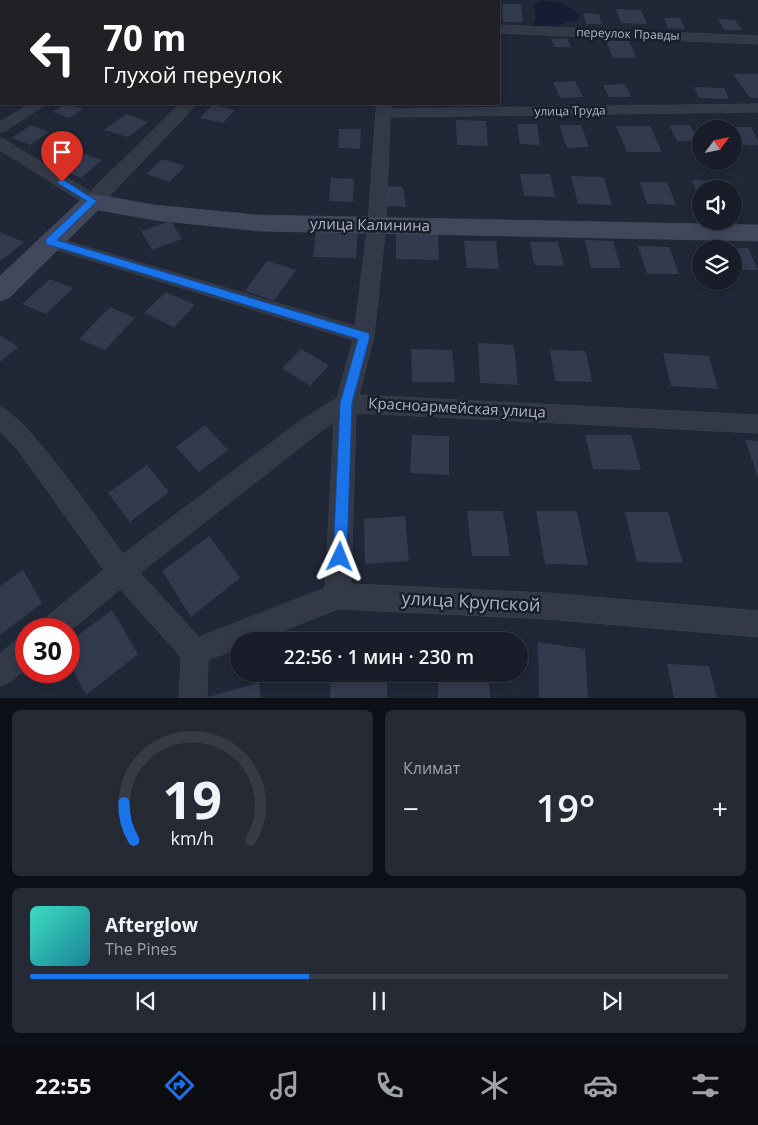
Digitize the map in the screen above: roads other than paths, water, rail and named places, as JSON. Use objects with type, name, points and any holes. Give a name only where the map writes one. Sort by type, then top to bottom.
[{"type":"main road","name":"улица Калинина","points":[[93,201],[148,211],[258,223],[758,233]]},
{"type":"main road","points":[[0,291],[93,201]]},
{"type":"street","name":"переулок Правды","points":[[500,29],[758,40]]},
{"type":"street","points":[[0,128],[38,105]]},
{"type":"street","points":[[93,201],[188,105]]},
{"type":"street","points":[[338,596],[346,403],[364,336],[378,224],[383,108]]},
{"type":"street","name":"улица Труда","points":[[383,108],[758,108]]},
{"type":"street","name":"улица Калинина","points":[[0,143],[93,201]]},
{"type":"street","points":[[50,242],[364,336]]},
{"type":"street","name":"Красноармейская улица","points":[[65,618],[121,572],[308,428],[346,403],[758,424]]},
{"type":"street","points":[[0,416],[26,443],[121,572],[195,652],[193,698]]},
{"type":"street","name":"улица Крупской","points":[[195,652],[338,596],[547,606],[758,626]]},
{"type":"street","points":[[0,672],[15,659]]},
{"type":"water","points":[[542,1],[568,6],[579,16],[577,20],[557,25],[533,27],[536,16],[534,4]]}]
